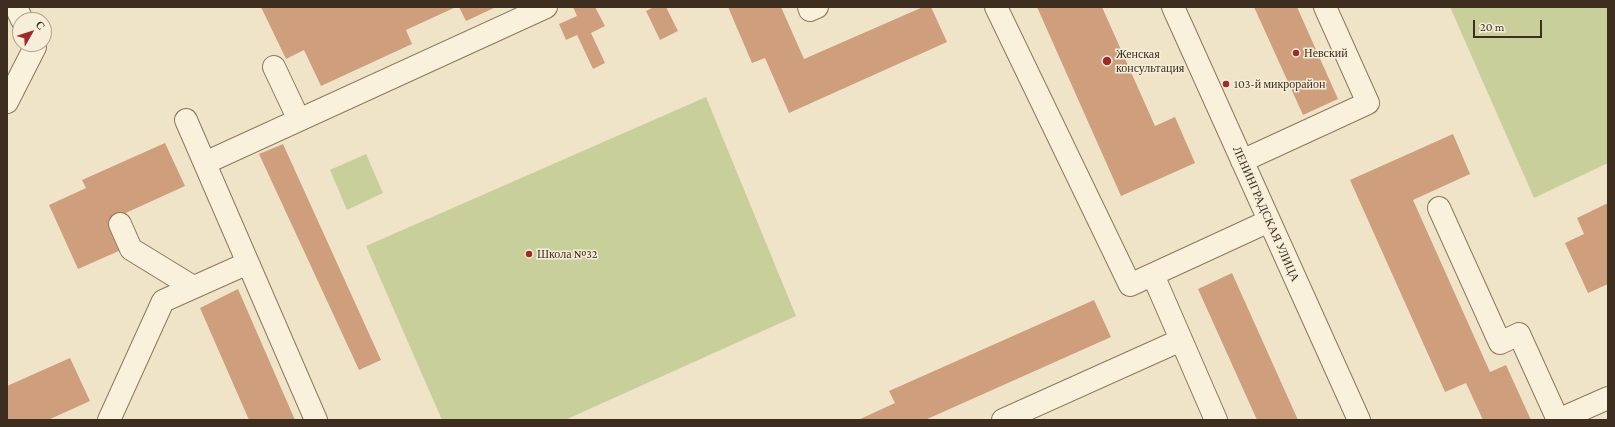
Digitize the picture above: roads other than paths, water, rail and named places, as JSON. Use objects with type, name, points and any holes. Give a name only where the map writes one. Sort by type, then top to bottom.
[{"type":"street","points":[[205,162],[546,7]]},
{"type":"street","points":[[809,7],[810,10],[817,7]]},
{"type":"street","points":[[996,7],[1130,285],[1269,221]]},
{"type":"street","name":"ЛЕНИНГРАДСКАЯ УЛИЦА","points":[[1173,7],[1359,420]]},
{"type":"street","points":[[1242,161],[1368,103],[1325,7]]},
{"type":"street","points":[[7,102],[32,52]]},
{"type":"street","points":[[274,67],[299,120]]},
{"type":"street","points":[[186,120],[316,420]]},
{"type":"street","points":[[1438,208],[1500,343],[1519,334],[1558,420],[1608,398]]},
{"type":"street","points":[[120,224],[131,248],[193,286]]},
{"type":"street","points":[[109,420],[163,301],[193,286],[248,263]]},
{"type":"street","points":[[1153,274],[1216,420]]},
{"type":"street","points":[[1003,420],[1181,340]]},
{"type":"place","name":"Невский","points":[[1296,53]]},
{"type":"place","name":"Женская консультация","points":[[1107,61]]},
{"type":"place","name":"103-й микрорайон","points":[[1226,84]]},
{"type":"place","name":"Школа №32","points":[[529,254]]}]
